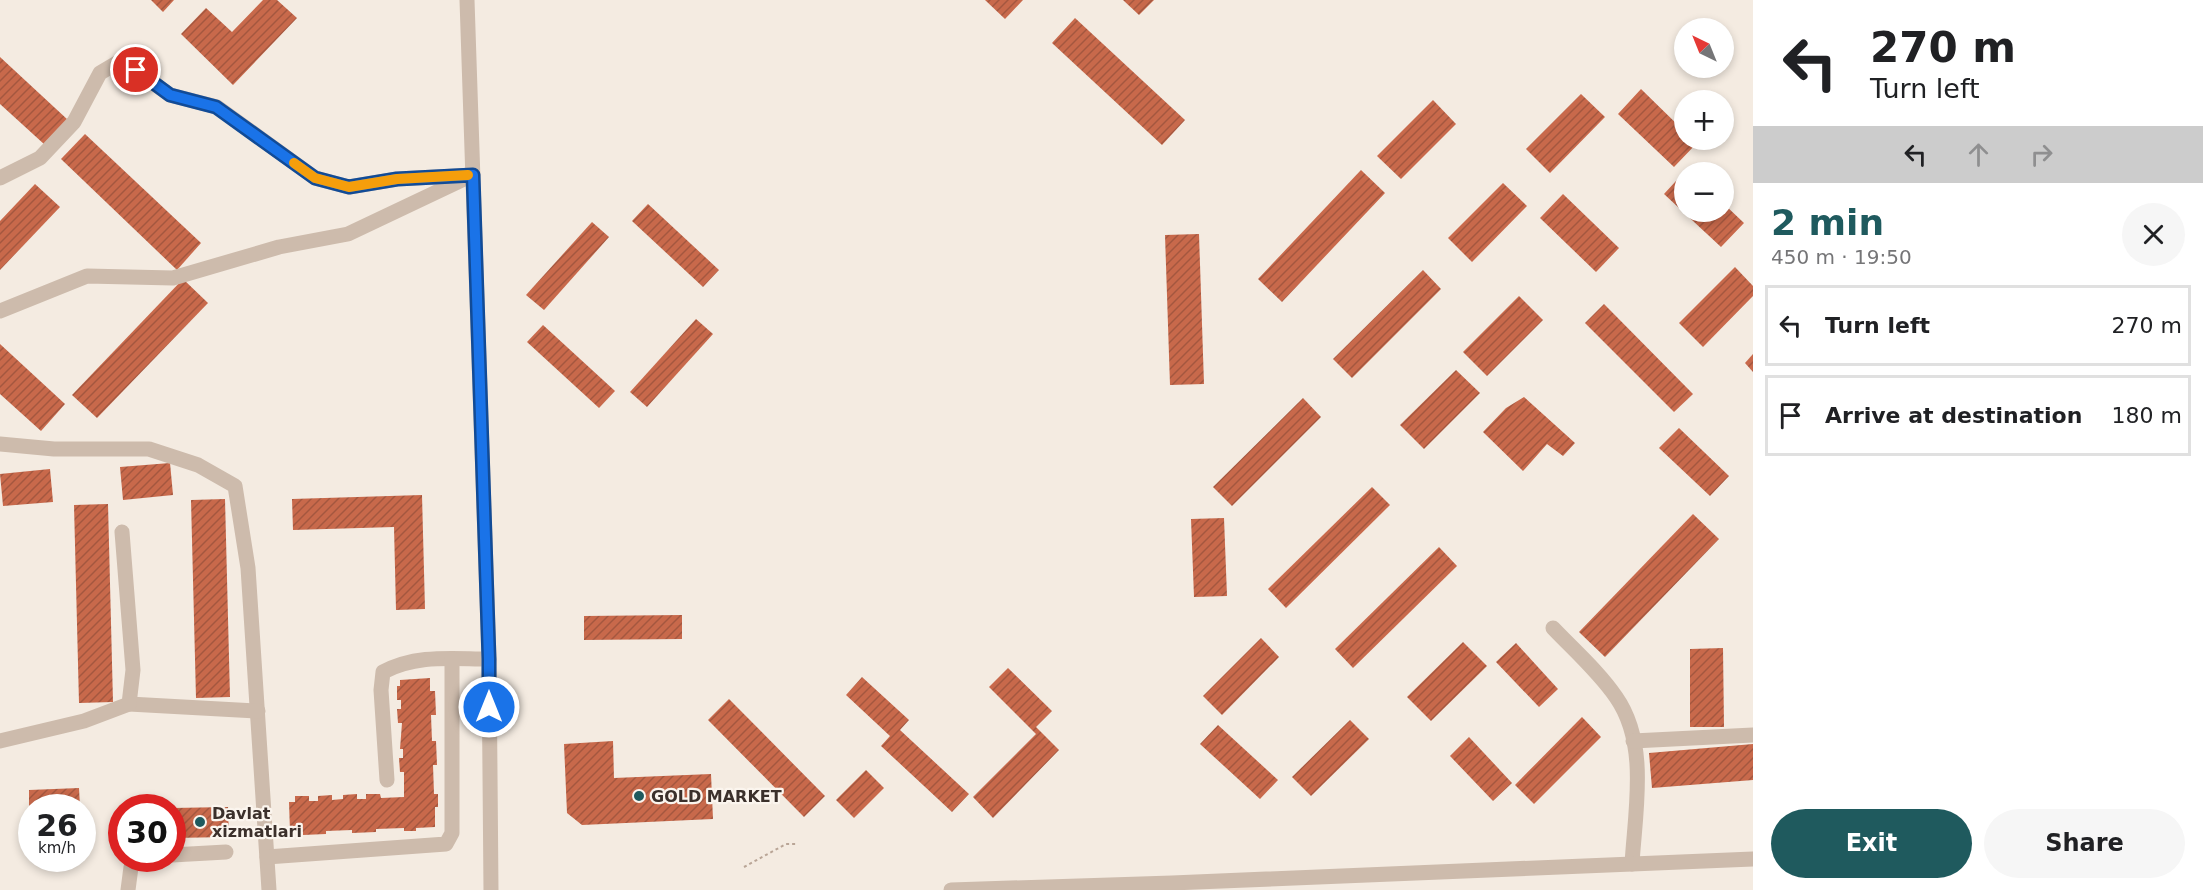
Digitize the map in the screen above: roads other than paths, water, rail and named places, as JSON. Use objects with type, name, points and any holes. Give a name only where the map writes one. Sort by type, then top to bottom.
[{"type":"street","points":[[466,0],[489,659],[491,890]]},
{"type":"street","points":[[0,178],[40,158],[74,122],[100,73],[122,60],[170,95],[216,107],[315,178],[349,187],[397,179],[473,175]]},
{"type":"street","points":[[0,310],[87,276],[172,279],[279,248],[348,234],[473,175]]},
{"type":"street","points":[[0,444],[54,449],[149,449],[198,465],[235,486],[248,568],[269,890]]},
{"type":"street","points":[[122,532],[133,670],[129,704]]},
{"type":"street","points":[[1553,628],[1617,697],[1632,729],[1637,772],[1632,864]]},
{"type":"street","points":[[387,780],[381,690],[383,672],[400,663],[424,658],[489,659]]},
{"type":"street","points":[[267,858],[446,844],[452,833],[452,659]]},
{"type":"street","points":[[0,741],[84,721],[129,704],[258,711]]},
{"type":"street","points":[[1634,741],[1753,735]]},
{"type":"street","points":[[186,854],[226,852]]},
{"type":"street","points":[[951,890],[1157,884],[1753,859]]},
{"type":"street","points":[[128,890],[130,872]]},
{"type":"place","name":"GOLD MARKET","points":[[639,796]]},
{"type":"place","name":"Davlat xizmatlari","points":[[200,822]]}]
